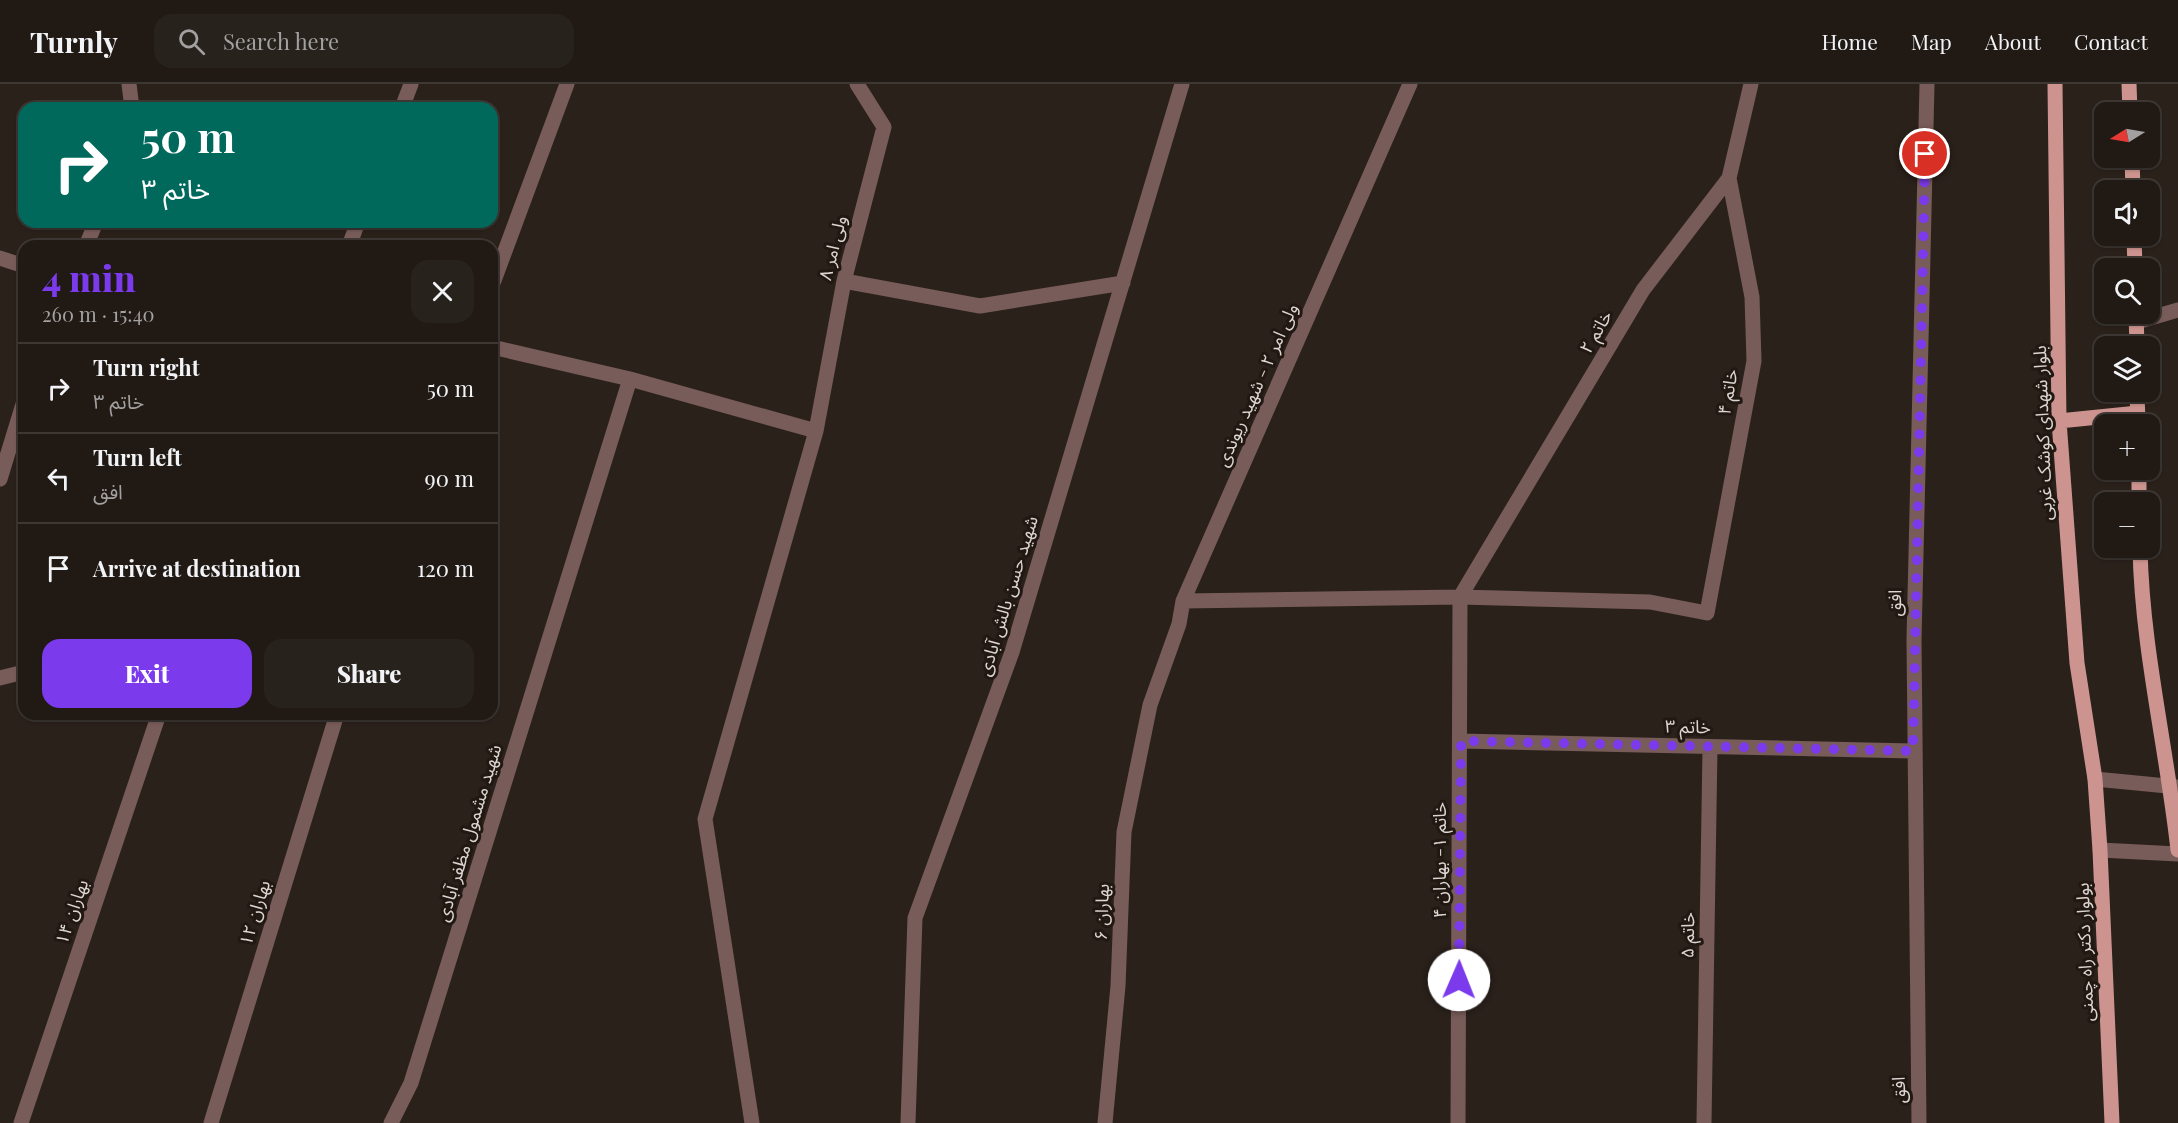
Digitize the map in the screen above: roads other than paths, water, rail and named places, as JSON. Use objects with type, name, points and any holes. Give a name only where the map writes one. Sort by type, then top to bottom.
[{"type":"main road","name":"بلوار شهدای کوشک غربی","points":[[2055,84],[2059,421],[2077,663],[2095,779]]},
{"type":"main road","points":[[2130,84],[2130,102]]},
{"type":"main road","points":[[2059,421],[2094,420]]},
{"type":"main road","points":[[2140,558],[2141,596],[2174,786],[2178,852]]},
{"type":"main road","name":"بولوار دکتر راه چمنی","points":[[2095,779],[2112,1123]]},
{"type":"street","points":[[129,84],[131,102]]},
{"type":"street","points":[[404,102],[411,84]]},
{"type":"street","points":[[498,270],[567,84]]},
{"type":"street","name":"ولی امر ۸","points":[[752,1123],[705,819],[816,431],[844,281],[884,127],[857,84]]},
{"type":"street","name":"شهید حسن بالش آبادی","points":[[908,1123],[915,918],[1012,652],[1182,84]]},
{"type":"street","name":"ولی امر ۲ - شهید ریوندی","points":[[1150,705],[1179,624],[1184,601],[1410,84]]},
{"type":"street","name":"خاتم ۲","points":[[1460,597],[1643,290],[1729,178],[1751,84]]},
{"type":"street","name":"افق","points":[[1919,1123],[1913,751],[1927,84]]},
{"type":"street","name":"خاتم ۴","points":[[1460,597],[1650,602],[1707,613],[1754,361],[1752,297],[1729,178]]},
{"type":"street","points":[[0,258],[18,264]]},
{"type":"street","points":[[844,281],[980,306],[1123,283]]},
{"type":"street","points":[[2160,313],[2178,310]]},
{"type":"street","points":[[498,348],[630,380],[816,431]]},
{"type":"street","name":"شهید مشمول مظفر آبادی","points":[[391,1123],[411,1083],[630,380]]},
{"type":"street","points":[[0,478],[18,420]]},
{"type":"street","points":[[1184,601],[1460,597]]},
{"type":"street","name":"خاتم ۱- بهاران ۴","points":[[1458,1123],[1460,597]]},
{"type":"street","points":[[0,678],[18,674]]},
{"type":"street","name":"بهاران ۶","points":[[1105,1123],[1118,986],[1124,832],[1150,705]]},
{"type":"street","name":"بهاران ۱۴","points":[[21,1123],[157,720]]},
{"type":"street","name":"بهاران ۱۲","points":[[211,1123],[335,720]]},
{"type":"street","name":"خاتم ۳","points":[[1461,741],[1913,751]]},
{"type":"street","name":"خاتم ۵","points":[[1704,1123],[1710,747]]},
{"type":"street","points":[[2095,779],[2174,786]]},
{"type":"street","points":[[2100,850],[2178,852]]}]
